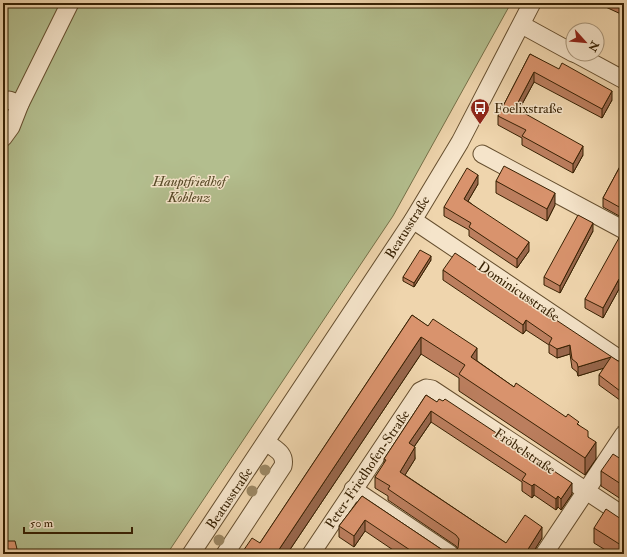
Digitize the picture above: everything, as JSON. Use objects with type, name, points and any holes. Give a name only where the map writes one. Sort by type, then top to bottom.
[{"type":"street","points":[[3,138],[11,127],[20,104],[70,3]]},
{"type":"street","name":"Beatusstraße","points":[[192,554],[413,220],[460,142],[522,25],[532,3]]},
{"type":"street","points":[[522,25],[565,49]]},
{"type":"street","points":[[591,62],[624,80]]},
{"type":"street","points":[[3,102],[9,100],[20,104]]},
{"type":"street","points":[[482,154],[624,230]]},
{"type":"street","name":"Dominicusstraße","points":[[413,220],[624,362]]},
{"type":"street","name":"Peter-Friedhofen-Straße","points":[[311,554],[353,489],[420,392],[426,388]]},
{"type":"street","name":"Fröbelstraße","points":[[426,388],[432,388],[624,516]]},
{"type":"street","points":[[544,554],[624,434]]},
{"type":"street","name":"Beatusstraße","points":[[225,554],[283,466],[283,454],[266,442]]},
{"type":"street","points":[[353,489],[450,554]]},
{"type":"green space","name":"Hauptfriedhof Koblenz","points":[[3,3],[511,3],[393,216],[167,554],[3,554]]},
{"type":"building","points":[[530,54],[559,69],[562,63],[612,91],[602,109],[534,72],[515,108],[583,146],[573,164],[522,136],[526,130],[498,116]]},
{"type":"building","points":[[624,159],[624,203],[621,208],[603,198]]},
{"type":"building","points":[[504,166],[555,193],[547,209],[496,181]]},
{"type":"building","points":[[467,168],[478,175],[464,199],[529,242],[517,259],[469,227],[471,223],[444,207]]},
{"type":"building","points":[[578,215],[593,223],[560,286],[544,277]]},
{"type":"building","points":[[620,236],[624,238],[624,281],[619,279],[603,308],[585,299]]},
{"type":"building","points":[[420,250],[431,256],[414,283],[403,277]]},
{"type":"building","points":[[455,253],[618,361],[624,362],[624,394],[599,375],[611,357],[578,367],[577,363],[572,359],[570,345],[557,349],[549,344],[552,338],[526,320],[523,325],[443,270]]},
{"type":"building","points":[[412,315],[428,326],[433,319],[477,348],[471,357],[514,387],[516,383],[566,417],[568,414],[579,422],[577,424],[588,431],[588,437],[596,442],[585,458],[459,374],[465,365],[421,337],[276,554],[269,550],[266,554],[241,554],[252,538],[260,543]]},
{"type":"building","points":[[426,395],[437,402],[439,399],[443,401],[445,399],[572,483],[561,499],[558,496],[556,499],[534,484],[532,486],[522,480],[526,474],[431,411],[409,443],[415,447],[400,472],[506,543],[525,515],[542,527],[525,554],[416,554],[365,520],[354,536],[339,526],[362,496],[444,551],[454,552],[458,548],[459,539],[456,535],[388,489],[390,486],[375,477],[386,460],[384,459]]},
{"type":"building","points":[[613,454],[624,461],[624,486],[601,471]]},
{"type":"building","points":[[606,509],[624,521],[624,547],[594,528]]},
{"type":"building","points":[[3,541],[15,541],[17,549],[14,554],[3,554]]},
{"type":"place","name":"Foelixstraße","points":[[480,125]]}]
